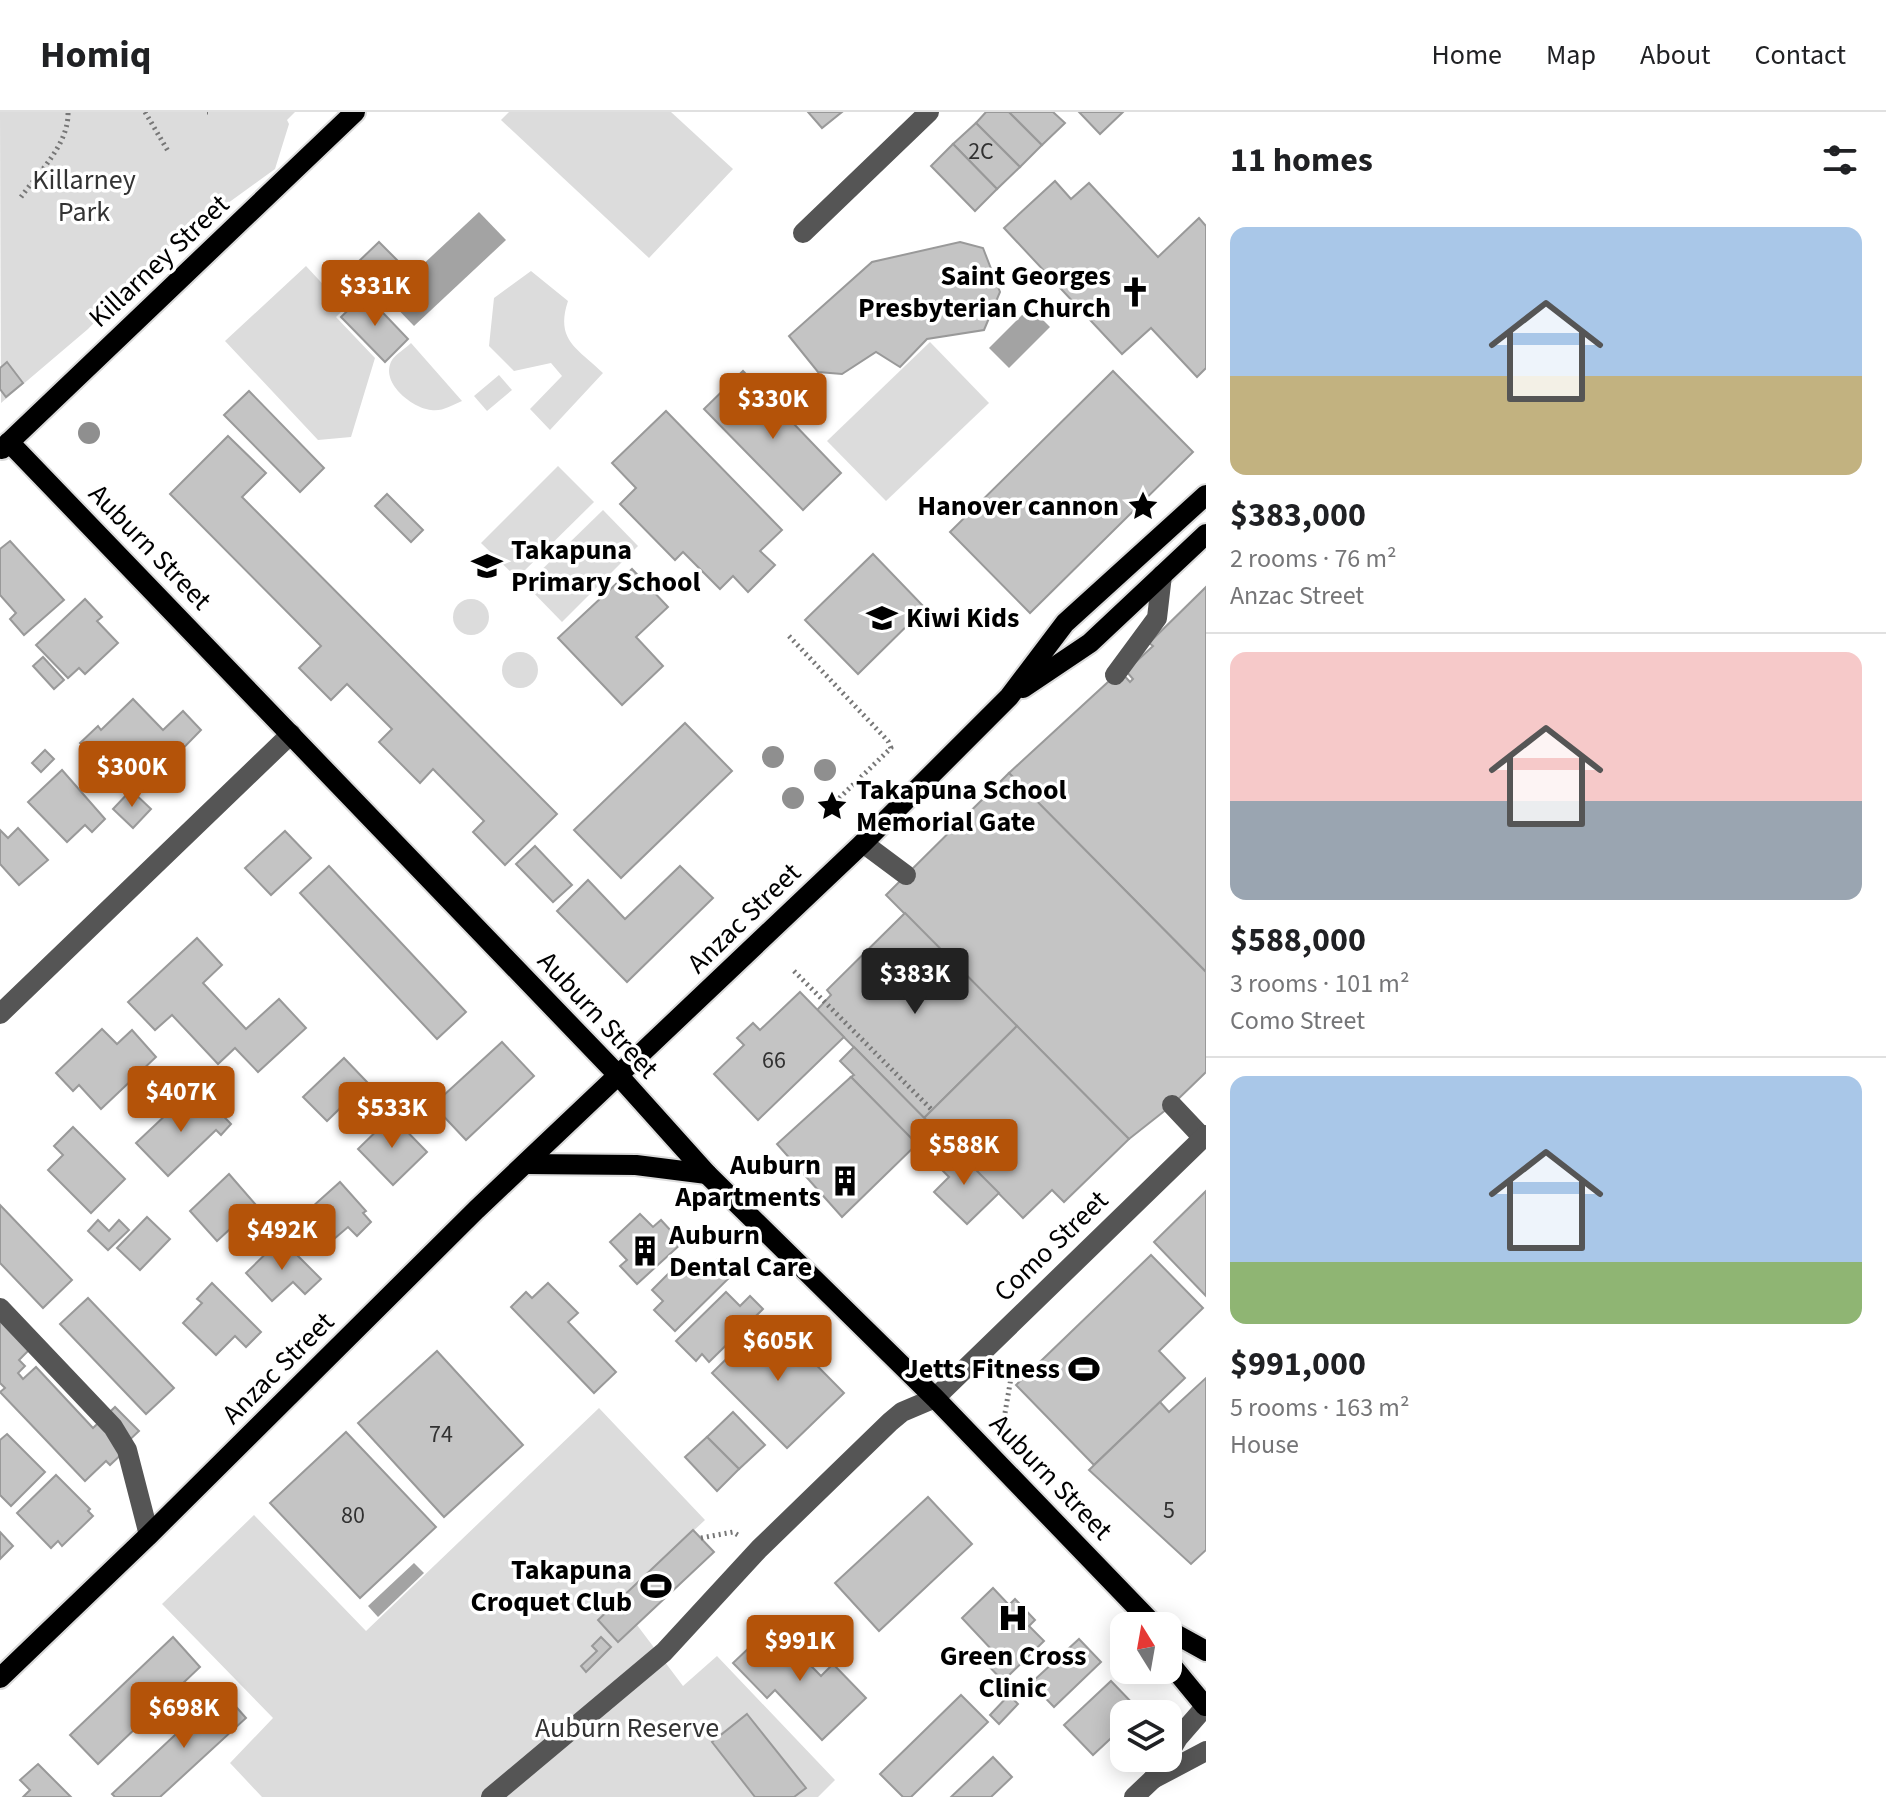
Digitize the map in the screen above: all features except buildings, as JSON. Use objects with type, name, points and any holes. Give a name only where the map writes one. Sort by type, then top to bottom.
[{"type":"main road","name":"Killarney Street","points":[[3,441],[355,112]]},
{"type":"main road","name":"Auburn Street","points":[[3,441],[291,734],[619,1076],[707,1174],[935,1398],[1144,1612]]},
{"type":"main road","name":"Anzac Street","points":[[0,1678],[149,1535],[476,1210],[863,843],[1009,697],[1065,623],[1206,495]]},
{"type":"main road","name":"Anzac Street","points":[[1009,697],[1090,643],[1206,534]]},
{"type":"main road","points":[[525,1164],[636,1165],[707,1174]]},
{"type":"main road","name":"Auburn Street","points":[[1182,1638],[1206,1651]]},
{"type":"main road","points":[[1182,1678],[1205,1707]]},
{"type":"street","points":[[803,233],[929,112]]},
{"type":"street","points":[[1115,675],[1157,618],[1162,575]]},
{"type":"street","points":[[0,1014],[291,734]]},
{"type":"street","points":[[863,843],[906,875]]},
{"type":"street","points":[[1172,1105],[1205,1136]]},
{"type":"street","name":"Como Street","points":[[491,1797],[664,1652],[759,1549],[890,1422],[902,1412],[935,1398],[1205,1136]]},
{"type":"street","points":[[0,1308],[113,1427],[127,1450],[149,1535]]},
{"type":"street","points":[[1182,1733],[1205,1707]]},
{"type":"street","points":[[1153,1779],[1206,1751]]},
{"type":"street","points":[[1134,1797],[1157,1772]]},
{"type":"path","points":[[21,197],[58,147],[68,125],[68,112]]},
{"type":"path","points":[[145,112],[168,151]]},
{"type":"path","points":[[789,636],[891,748],[830,807]]},
{"type":"path","points":[[794,971],[932,1110]]},
{"type":"path","points":[[1005,1413],[1012,1372]]},
{"type":"path","points":[[701,1538],[733,1532],[759,1549]]},
{"type":"green space","name":"Killarney Park","points":[[0,112],[295,112],[287,120],[289,124],[275,169],[166,248],[88,329],[1,403]]},
{"type":"green space","points":[[509,112],[671,112],[733,169],[649,258],[501,120]]},
{"type":"green space","points":[[306,266],[345,308],[336,317],[375,358],[351,437],[318,440],[225,341]]},
{"type":"green space","points":[[531,271],[568,301],[564,325],[567,334],[577,350],[603,373],[550,430],[530,409],[562,376],[551,363],[514,371],[489,346],[494,298]]},
{"type":"green space","points":[[930,342],[989,403],[886,501],[827,441]]},
{"type":"green space","points":[[411,343],[462,401],[431,410],[415,404],[400,392],[390,377],[389,368],[392,360]]},
{"type":"green space","points":[[499,375],[512,390],[487,411],[474,396]]},
{"type":"green space","points":[[558,466],[594,502],[517,578],[481,543]]},
{"type":"green space","points":[[603,510],[638,546],[562,622],[526,585]]},
{"type":"green space","points":[[471,599],[484,604],[489,617],[484,630],[471,635],[458,630],[453,617],[458,604]]},
{"type":"green space","points":[[520,652],[533,657],[538,670],[533,683],[520,688],[507,683],[502,670],[507,657]]},
{"type":"green space","name":"Auburn Reserve","points":[[599,1408],[705,1520],[598,1620],[618,1642],[637,1625],[683,1686],[717,1656],[835,1780],[818,1797],[262,1797],[230,1763],[273,1718],[162,1604],[254,1515],[366,1631]]},
{"type":"shaded area","points":[[479,212],[506,240],[414,326],[387,298]]},
{"type":"shaded area","points":[[1030,307],[1050,327],[1009,368],[989,348]]},
{"type":"shaded area","points":[[414,1563],[424,1573],[378,1617],[368,1606]]},
{"type":"place","name":"Saint Georges Presbyterian Church","points":[[1135,292]]},
{"type":"place","name":"Hanover cannon","points":[[1143,506]]},
{"type":"place","name":"Takapuna Primary School","points":[[487,566]]},
{"type":"place","name":"Kiwi Kids","points":[[882,618]]},
{"type":"place","name":"Takapuna School Memorial Gate","points":[[832,806]]},
{"type":"place","name":"Auburn Apartments","points":[[845,1181]]},
{"type":"place","name":"Auburn Dental Care","points":[[645,1251]]},
{"type":"place","name":"Jetts Fitness","points":[[1084,1369]]},
{"type":"place","name":"Takapuna Croquet Club","points":[[656,1586]]},
{"type":"place","name":"Green Cross Clinic","points":[[1013,1618]]}]
